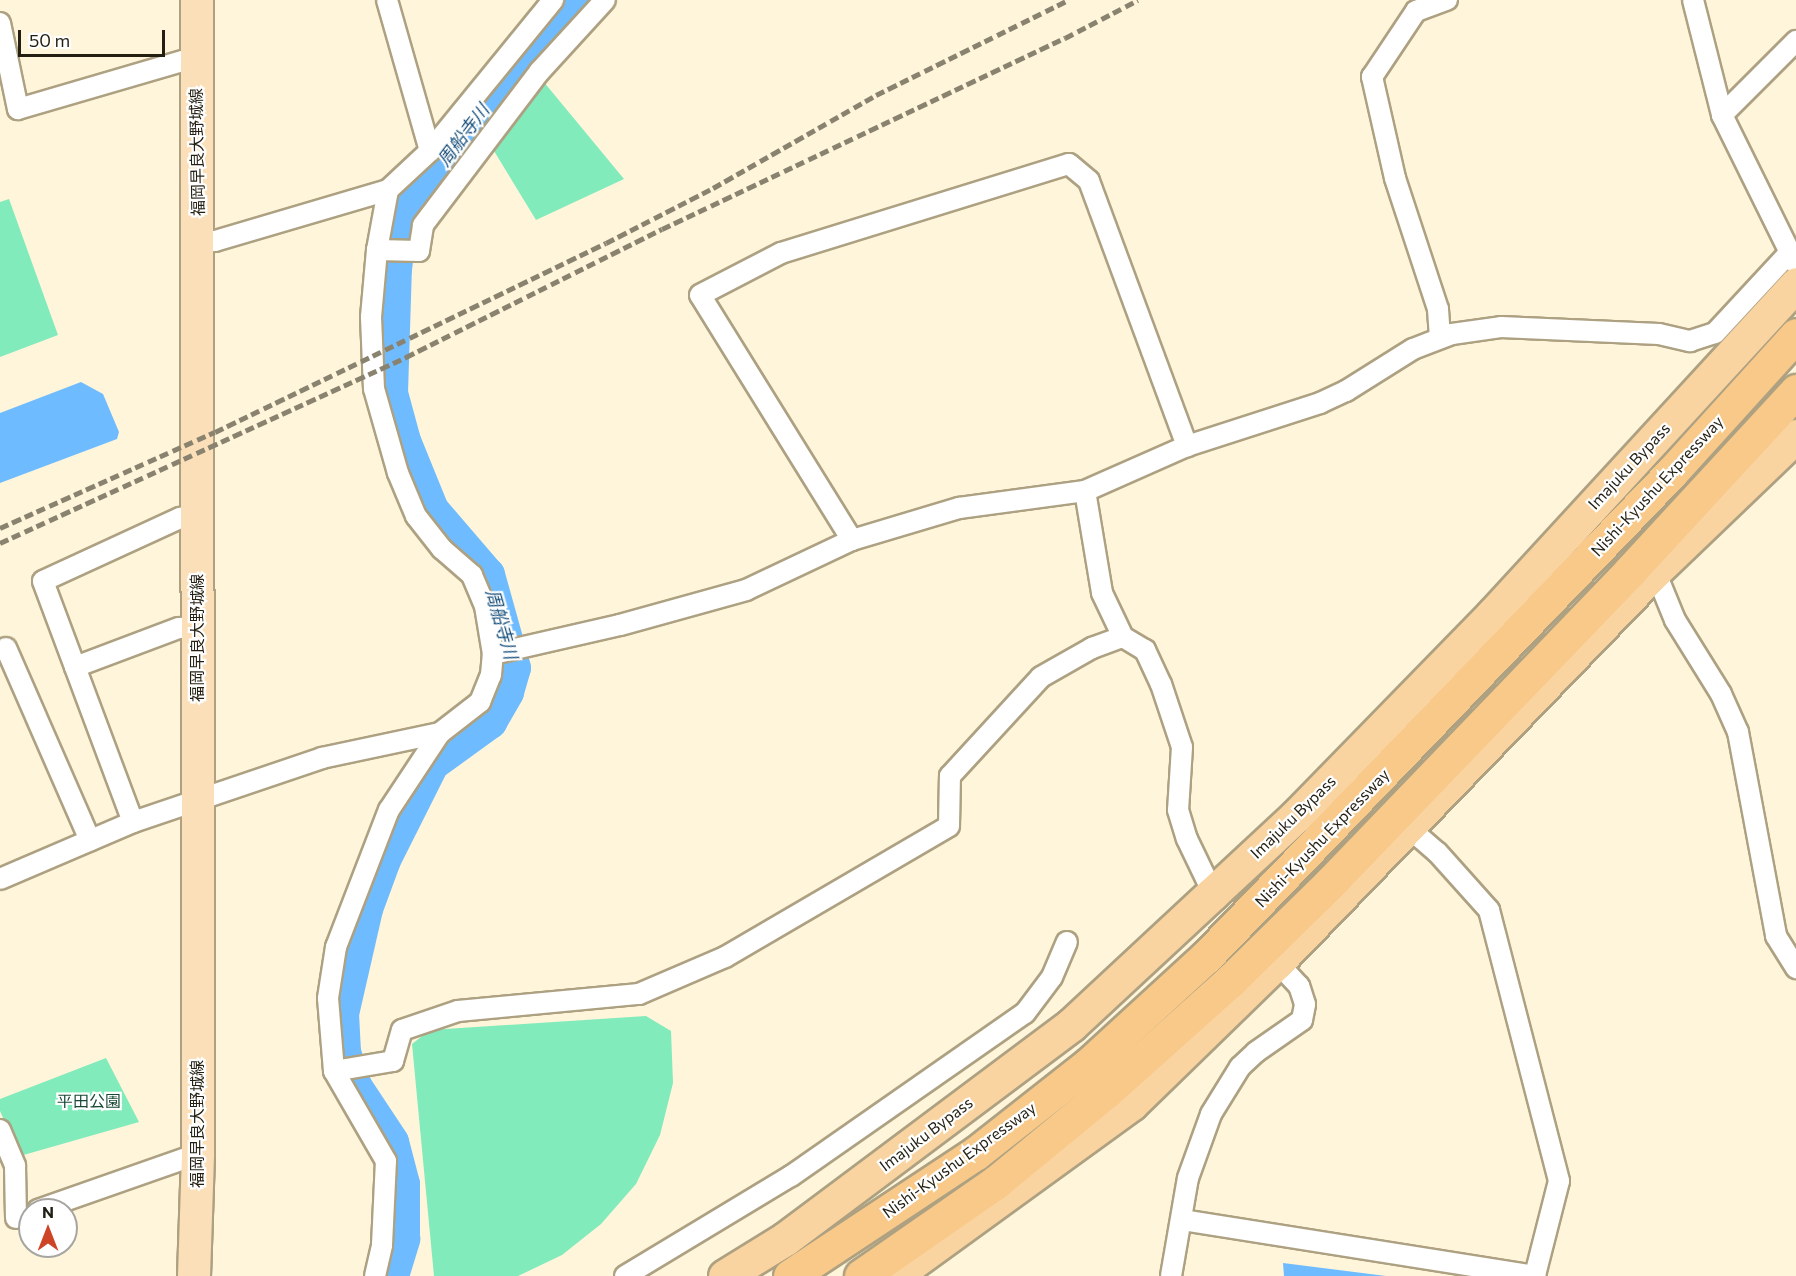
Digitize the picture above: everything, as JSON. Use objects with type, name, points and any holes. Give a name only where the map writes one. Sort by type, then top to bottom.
[{"type":"highway","name":"Imajuku Bypass","points":[[725,1276],[785,1239],[1071,1025],[1297,815],[1493,614],[1794,267]]},
{"type":"highway","name":"Nishi-Kyushu Expressway","points":[[790,1276],[976,1153],[1088,1065],[1206,957],[1655,490],[1796,335]]},
{"type":"highway","points":[[894,1276],[1131,1104],[1277,962],[1409,828],[1643,571],[1796,391]]},
{"type":"highway","points":[[861,1276],[996,1182],[1108,1090],[1230,981],[1643,571],[1713,507],[1796,417]]},
{"type":"highway","points":[[1643,571],[1796,436]]},
{"type":"main road","name":"福岡早良大野城線","points":[[194,1276],[198,1154],[197,0]]},
{"type":"street","points":[[387,0],[430,151]]},
{"type":"street","points":[[198,242],[214,241],[388,190],[430,151],[553,0]]},
{"type":"street","points":[[382,250],[419,251],[423,225],[540,71],[605,0]]},
{"type":"street","points":[[1440,338],[1438,309],[1395,178],[1372,77],[1416,11],[1447,0]]},
{"type":"street","points":[[493,654],[620,625],[746,590],[852,540],[960,508],[1085,491],[1187,446],[1320,403],[1413,350],[1452,334],[1501,327],[1659,334],[1690,341],[1715,333],[1794,267],[1722,116],[1693,0]]},
{"type":"street","points":[[0,23],[18,109],[196,57]]},
{"type":"street","points":[[1722,116],[1796,41]]},
{"type":"street","points":[[852,540],[700,295],[781,253],[1069,164],[1089,181],[1187,446]]},
{"type":"street","points":[[375,1276],[382,1245],[387,1161],[334,1071],[328,998],[336,947],[390,810],[440,733],[480,702],[491,675],[493,654],[480,591],[472,575],[442,549],[416,516],[398,472],[374,389],[371,317],[382,250],[388,190]]},
{"type":"street","points":[[1085,491],[1102,593],[1123,637],[1145,650],[1161,684],[1182,747],[1178,810],[1187,839],[1213,893]]},
{"type":"street","points":[[133,822],[43,581],[180,518],[198,516]]},
{"type":"street","points":[[1643,571],[1721,694],[1738,732],[1776,936],[1796,968]]},
{"type":"street","points":[[75,667],[179,628],[196,627]]},
{"type":"street","points":[[334,1071],[393,1061],[402,1030],[458,1011],[639,994],[725,957],[949,826],[951,776],[1026,693],[1041,677],[1092,648],[1123,637]]},
{"type":"street","points":[[6,648],[90,840]]},
{"type":"street","points":[[0,879],[133,822],[322,758],[440,733]]},
{"type":"street","points":[[1182,1220],[1535,1276],[1559,1181],[1489,910],[1437,852],[1409,828]]},
{"type":"street","points":[[625,1276],[791,1176],[1025,1013],[1052,977],[1066,942]]},
{"type":"street","points":[[1171,1276],[1188,1179],[1211,1114],[1240,1067],[1256,1052],[1302,1020],[1305,1004],[1299,986],[1277,962]]},
{"type":"street","points":[[0,1130],[15,1166],[16,1218]]},
{"type":"street","points":[[72,1198],[198,1154]]},
{"type":"green space","points":[[543,81],[624,179],[536,220],[491,146]]},
{"type":"green space","points":[[9,199],[58,335],[0,357],[0,202]]},
{"type":"green space","points":[[646,1016],[671,1031],[673,1083],[660,1135],[636,1184],[601,1224],[562,1255],[518,1276],[434,1276],[412,1044],[430,1030]]},
{"type":"green space","name":"平田公園","points":[[106,1058],[139,1122],[20,1156],[0,1111],[0,1099]]},
{"type":"water","points":[[81,382],[103,394],[119,432],[117,439],[0,483],[0,413]]},
{"type":"water","points":[[1283,1263],[1386,1276],[1284,1276]]},
{"type":"waterway","name":"周船寺川","points":[[392,1276],[403,1239],[403,1184],[392,1142],[355,1086],[344,1052],[342,1014],[366,909],[384,860],[432,764],[490,722],[507,692],[514,668],[488,575],[432,510],[404,441],[391,393],[395,269],[401,219],[509,73],[584,0]]},
{"type":"railway","points":[[0,528],[215,432],[606,243],[713,188],[876,95],[1068,0]]},
{"type":"railway","points":[[0,543],[406,357],[662,229],[1065,38],[1138,0]]}]
